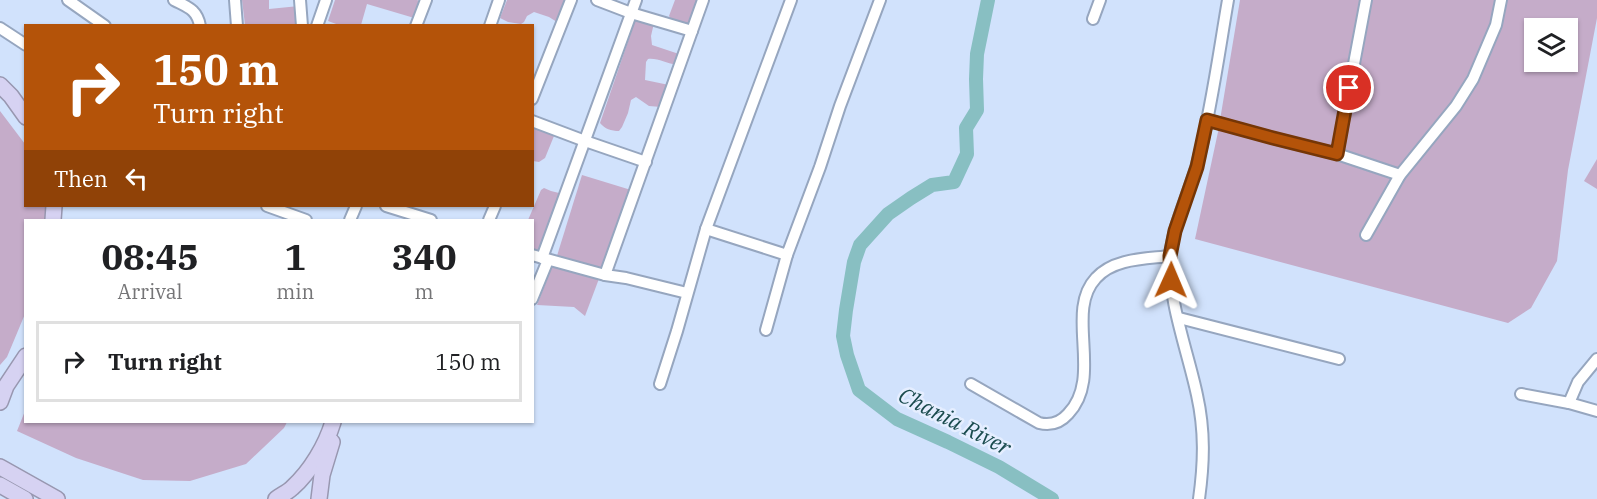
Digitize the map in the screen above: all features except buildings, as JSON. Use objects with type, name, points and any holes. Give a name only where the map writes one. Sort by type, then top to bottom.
[{"type":"highway","points":[[0,85],[24,114]]},
{"type":"highway","points":[[0,402],[6,386],[23,359]]},
{"type":"highway","points":[[276,499],[292,488],[308,470],[334,423]]},
{"type":"highway","points":[[318,499],[335,423]]},
{"type":"highway","points":[[0,467],[57,499]]},
{"type":"highway","points":[[0,484],[25,499]]},
{"type":"street","points":[[68,0],[102,24]]},
{"type":"street","points":[[175,0],[193,10],[198,15],[200,24]]},
{"type":"street","points":[[235,0],[237,24]]},
{"type":"street","points":[[300,0],[302,24]]},
{"type":"street","points":[[320,24],[326,0]]},
{"type":"street","points":[[417,24],[426,0]]},
{"type":"street","points":[[491,24],[499,0]]},
{"type":"street","points":[[534,92],[571,0]]},
{"type":"street","points":[[597,0],[692,31]]},
{"type":"street","points":[[534,290],[541,258],[636,0]]},
{"type":"street","points":[[605,275],[703,0]]},
{"type":"street","points":[[660,384],[706,229],[791,0]]},
{"type":"street","points":[[766,330],[787,255],[880,0]]},
{"type":"street","points":[[1093,19],[1100,0]]},
{"type":"street","points":[[1199,499],[1203,469],[1203,430],[1171,280],[1170,256],[1175,231],[1197,167],[1228,0]]},
{"type":"street","points":[[1337,154],[1366,0]]},
{"type":"street","points":[[1366,235],[1400,175],[1456,106],[1473,79],[1496,25],[1501,0]]},
{"type":"street","points":[[0,28],[24,44]]},
{"type":"street","points":[[1207,120],[1337,154],[1400,175]]},
{"type":"street","points":[[534,122],[646,162]]},
{"type":"street","points":[[270,207],[303,219]]},
{"type":"street","points":[[393,207],[421,211]]},
{"type":"street","points":[[706,229],[787,255]]},
{"type":"street","points":[[971,384],[1039,423],[1051,425],[1063,420],[1074,408],[1084,385],[1085,297],[1091,284],[1097,276],[1115,265],[1170,256]]},
{"type":"street","points":[[541,258],[687,293]]},
{"type":"street","points":[[1179,318],[1339,359]]},
{"type":"street","points":[[1569,403],[1578,382],[1597,359]]},
{"type":"street","points":[[1521,394],[1597,411]]},
{"type":"shaded area","points":[[242,0],[269,0],[269,9],[299,6],[301,24],[245,24]]},
{"type":"shaded area","points":[[335,0],[417,0],[428,4],[421,20],[367,4],[361,24],[336,24],[328,21]]},
{"type":"shaded area","points":[[507,0],[570,0],[557,22],[534,12],[527,16],[521,24],[500,18]]},
{"type":"shaded area","points":[[675,0],[699,0],[689,25],[671,19],[669,16]]},
{"type":"shaded area","points":[[1240,0],[1597,0],[1597,18],[1568,170],[1557,261],[1531,308],[1508,323],[1195,239],[1218,132]]},
{"type":"shaded area","points":[[636,18],[654,23],[651,36],[652,45],[679,54],[676,65],[655,59],[648,59],[646,62],[645,80],[669,85],[661,107],[649,106],[636,97],[631,100],[628,113],[619,131],[611,130],[600,123]]},
{"type":"shaded area","points":[[0,111],[24,143],[24,207],[48,207],[47,219],[24,219],[24,316],[7,357],[0,365]]},
{"type":"shaded area","points":[[534,127],[554,136],[545,158],[539,162],[534,161]]},
{"type":"shaded area","points":[[1597,159],[1597,189],[1584,181]]},
{"type":"shaded area","points":[[582,175],[631,190],[601,270],[556,259]]},
{"type":"shaded area","points":[[544,188],[571,196],[548,258],[534,253],[534,219],[528,219]]},
{"type":"shaded area","points":[[553,264],[600,276],[585,316],[574,307],[537,305]]},
{"type":"shaded area","points":[[24,414],[24,423],[286,423],[246,464],[190,481],[143,480],[76,458],[17,431]]},
{"type":"waterway","name":"Chania River","points":[[988,0],[977,54],[977,110],[966,128],[967,154],[954,182],[932,185],[911,198],[888,214],[860,245],[854,262],[843,336],[859,390],[897,419],[999,467],[1052,499]]},
{"type":"route","points":[[1171,280],[1170,256],[1175,231],[1197,167],[1207,120],[1337,154],[1349,88]]}]
